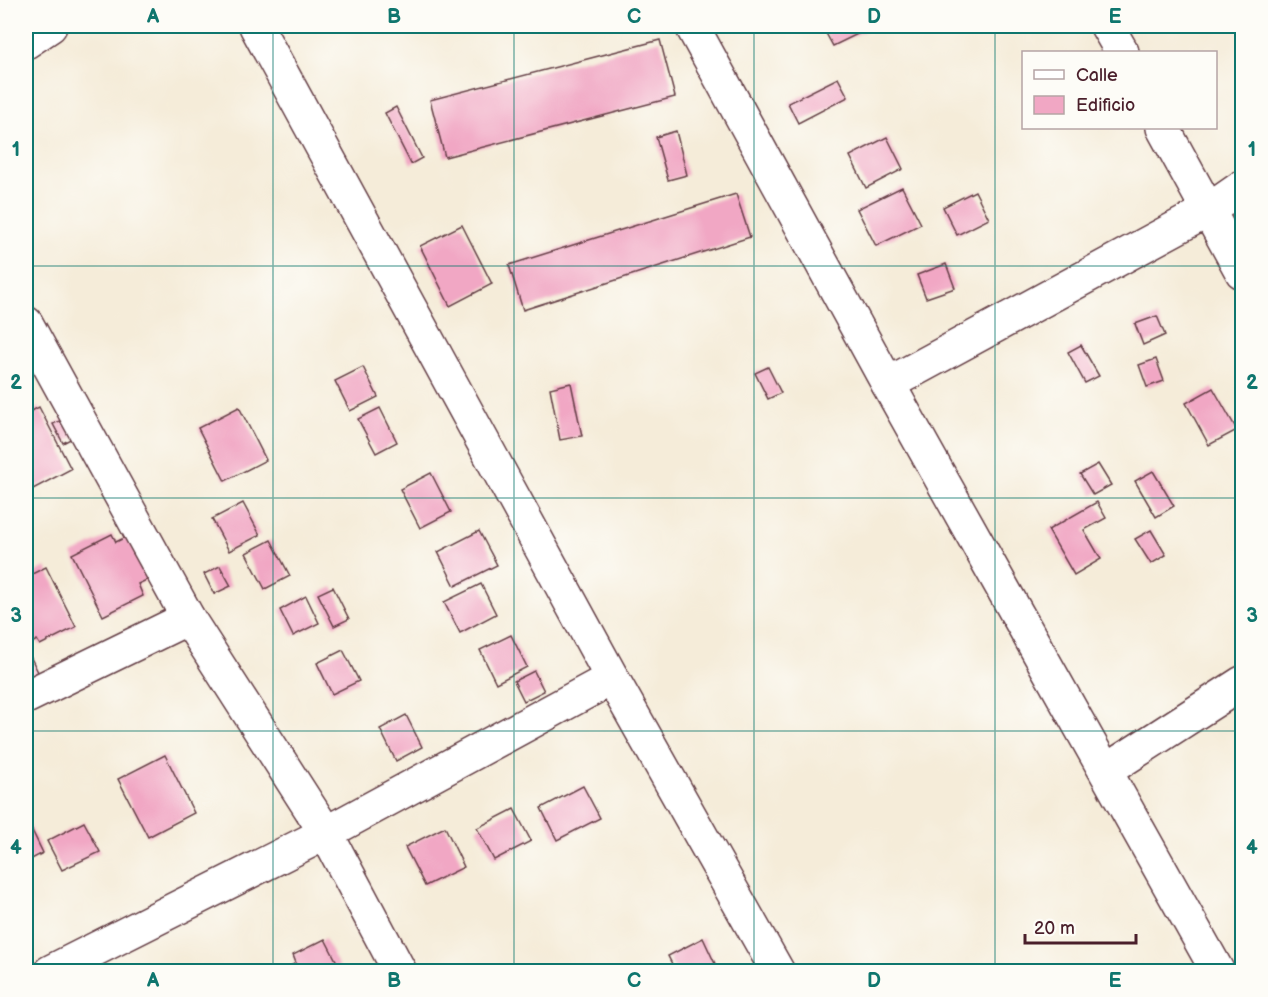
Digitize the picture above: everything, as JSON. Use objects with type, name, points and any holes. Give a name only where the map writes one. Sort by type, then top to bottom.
[{"type":"street","points":[[26,42],[50,26]]},
{"type":"street","points":[[256,26],[612,678],[778,972]]},
{"type":"street","points":[[692,26],[888,384],[1107,770],[1218,972]]},
{"type":"street","points":[[1107,26],[1121,51]]},
{"type":"street","points":[[1164,129],[1242,272]]},
{"type":"street","points":[[888,384],[1209,210],[1242,187]]},
{"type":"street","points":[[26,323],[35,364],[188,618],[326,833],[400,972]]},
{"type":"street","points":[[26,697],[188,618]]},
{"type":"street","points":[[50,972],[326,833],[612,678]]},
{"type":"street","points":[[1107,770],[1242,683]]},
{"type":"building","points":[[822,26],[869,26],[870,28],[833,46]]},
{"type":"building","points":[[660,40],[675,97],[445,157],[430,100]]},
{"type":"building","points":[[838,78],[848,97],[798,123],[788,103]]},
{"type":"building","points":[[396,107],[422,158],[411,164],[385,113]]},
{"type":"building","points":[[676,131],[687,175],[668,180],[656,137]]},
{"type":"building","points":[[887,137],[903,169],[866,188],[850,156]]},
{"type":"building","points":[[902,187],[921,224],[876,246],[857,209]]},
{"type":"building","points":[[975,191],[989,219],[957,235],[943,207]]},
{"type":"building","points":[[736,194],[750,237],[523,310],[509,265]]},
{"type":"building","points":[[462,225],[492,284],[450,306],[420,246]]},
{"type":"building","points":[[946,264],[955,288],[926,298],[917,275]]},
{"type":"building","points":[[1157,316],[1165,335],[1143,345],[1135,324]]},
{"type":"building","points":[[1081,345],[1099,376],[1085,383],[1068,352]]},
{"type":"building","points":[[1156,359],[1164,381],[1147,387],[1139,365]]},
{"type":"building","points":[[363,367],[378,397],[350,411],[335,381]]},
{"type":"building","points":[[768,367],[781,393],[768,399],[755,373]]},
{"type":"building","points":[[571,383],[582,436],[560,440],[550,388]]},
{"type":"building","points":[[1213,388],[1237,430],[1209,445],[1186,403]]},
{"type":"building","points":[[39,407],[71,469],[33,489],[26,474],[26,414]]},
{"type":"building","points":[[239,407],[266,460],[225,481],[198,428]]},
{"type":"building","points":[[380,408],[397,442],[376,453],[358,419]]},
{"type":"building","points":[[70,416],[80,434],[63,443],[53,424]]},
{"type":"building","points":[[1098,464],[1111,485],[1093,495],[1080,474]]},
{"type":"building","points":[[1153,471],[1174,506],[1156,517],[1135,481]]},
{"type":"building","points":[[431,473],[451,512],[420,528],[400,489]]},
{"type":"building","points":[[1097,502],[1106,518],[1084,530],[1101,559],[1074,575],[1048,530]]},
{"type":"building","points":[[243,503],[260,535],[229,551],[212,519]]},
{"type":"building","points":[[1151,530],[1166,555],[1151,564],[1135,539]]},
{"type":"building","points":[[479,531],[497,565],[455,586],[438,552]]},
{"type":"building","points":[[112,534],[116,542],[128,536],[149,579],[138,584],[143,596],[103,616],[72,554]]},
{"type":"building","points":[[271,540],[290,576],[265,589],[246,553]]},
{"type":"building","points":[[220,566],[231,586],[214,594],[204,574]]},
{"type":"building","points":[[46,567],[76,627],[40,645],[37,640],[26,646],[26,577]]},
{"type":"building","points":[[481,584],[496,614],[460,633],[444,602]]},
{"type":"building","points":[[333,587],[349,619],[334,626],[318,594]]},
{"type":"building","points":[[306,596],[319,623],[293,636],[280,610]]},
{"type":"building","points":[[511,635],[527,667],[496,683],[480,650]]},
{"type":"building","points":[[343,650],[359,681],[332,694],[317,663]]},
{"type":"building","points":[[28,652],[38,672],[26,679],[26,653]]},
{"type":"building","points":[[534,671],[544,691],[524,701],[514,681]]},
{"type":"building","points":[[406,715],[422,747],[396,761],[380,729]]},
{"type":"building","points":[[165,755],[194,813],[148,837],[118,779]]},
{"type":"building","points":[[583,786],[600,818],[557,840],[541,808]]},
{"type":"building","points":[[514,809],[531,841],[494,860],[477,828]]},
{"type":"building","points":[[28,822],[43,853],[26,862],[26,824]]},
{"type":"building","points":[[84,822],[100,852],[62,870],[47,841]]},
{"type":"building","points":[[445,827],[464,867],[425,886],[405,847]]},
{"type":"building","points":[[703,938],[717,968],[710,972],[676,972],[668,956]]},
{"type":"building","points":[[325,939],[342,972],[280,972],[296,963],[293,955]]}]
